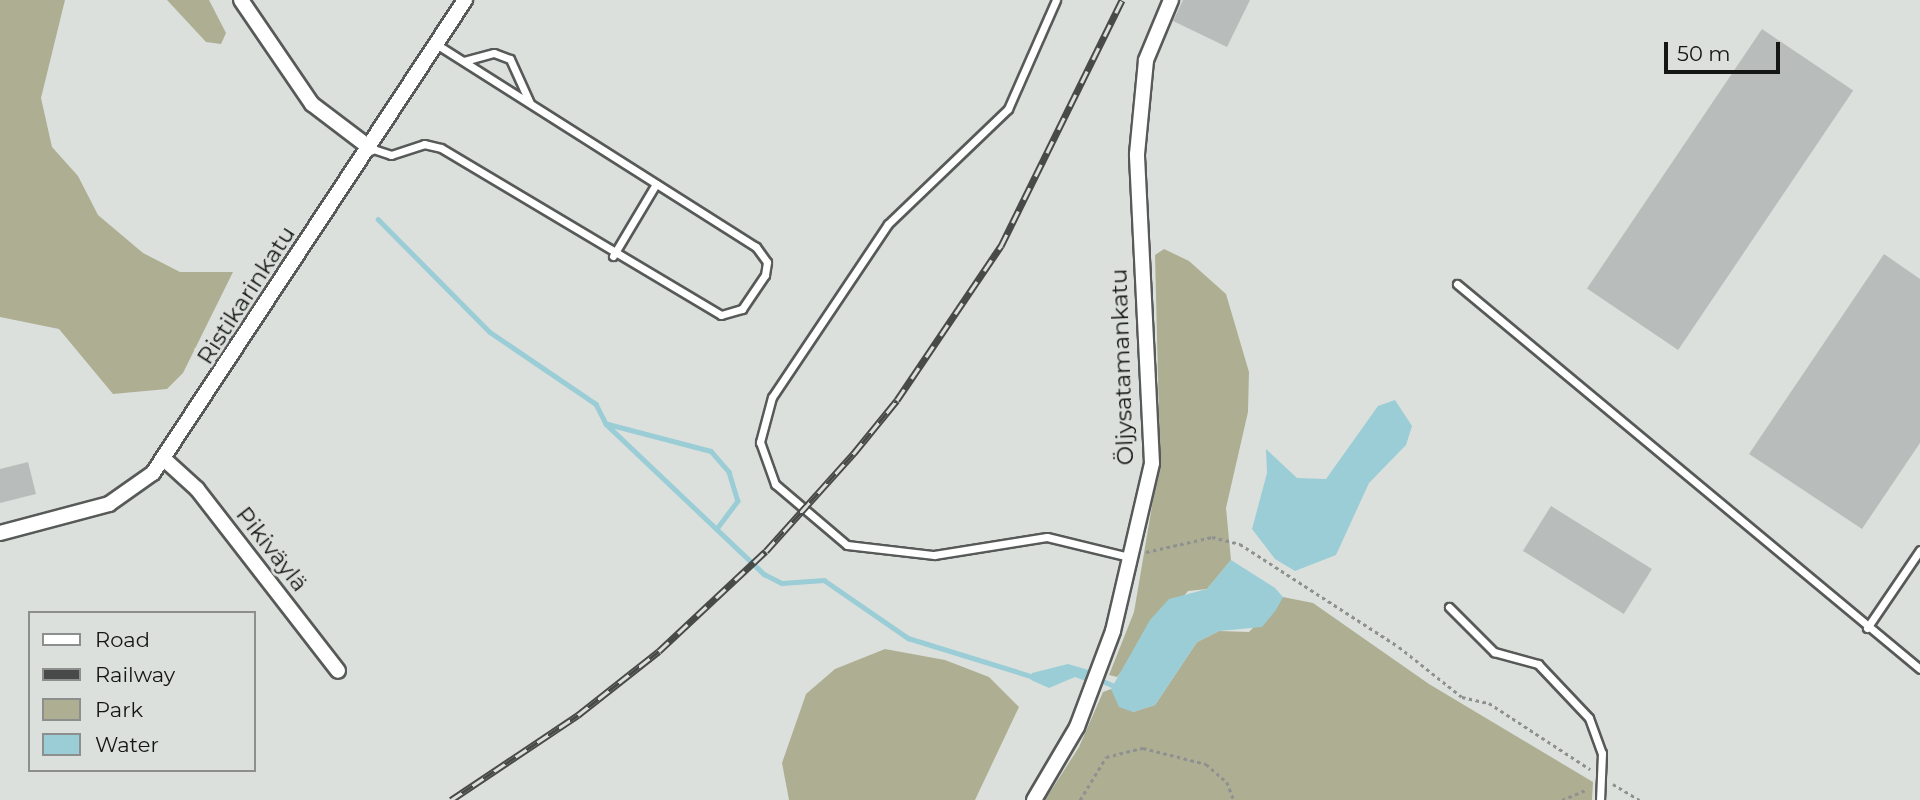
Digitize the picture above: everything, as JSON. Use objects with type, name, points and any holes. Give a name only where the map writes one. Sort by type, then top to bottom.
[{"type":"street","points":[[241,0],[312,104],[370,148]]},
{"type":"street","name":"Ristikarinkatu","points":[[0,533],[109,503],[164,459],[465,0]]},
{"type":"street","name":"Öljysatamankatu","points":[[1034,800],[1077,727],[1113,631],[1152,463],[1137,154],[1146,60],[1171,0]]},
{"type":"street","name":"Pikiväylä","points":[[164,459],[197,489],[338,671]]},
{"type":"lane","points":[[1056,0],[1008,108],[888,224],[772,397],[760,442],[775,484],[847,545],[934,555],[1047,537],[1129,557]]},
{"type":"lane","points":[[370,148],[391,155],[424,144],[442,148],[613,256],[721,315],[742,309],[765,275],[767,262],[756,247],[436,44]]},
{"type":"lane","points":[[464,61],[494,53],[510,59],[530,104]]},
{"type":"lane","points":[[613,256],[656,184]]},
{"type":"lane","points":[[1457,284],[1867,628],[1920,669]]},
{"type":"lane","points":[[1867,628],[1920,550]]},
{"type":"lane","points":[[1449,607],[1494,652],[1538,664],[1589,718],[1602,753],[1600,800]]},
{"type":"path","points":[[1129,557],[1212,537],[1240,544],[1399,647],[1462,697],[1489,702],[1601,780],[1640,800]]},
{"type":"path","points":[[1080,800],[1106,757],[1143,748],[1206,764],[1227,782],[1234,800]]},
{"type":"path","points":[[1562,800],[1601,780]]},
{"type":"green space","points":[[0,0],[65,0],[41,98],[52,147],[78,176],[98,215],[143,253],[180,272],[233,272],[183,373],[167,389],[113,394],[59,329],[0,317]]},
{"type":"green space","points":[[167,0],[209,0],[226,33],[221,44],[206,42]]},
{"type":"green space","points":[[1164,249],[1189,261],[1226,294],[1249,372],[1248,412],[1226,508],[1231,560],[1207,589],[1188,591],[1117,677],[1109,675],[1134,612],[1160,459],[1155,255]]},
{"type":"green space","points":[[1283,597],[1313,603],[1429,684],[1593,782],[1592,800],[1045,800],[1079,747],[1103,692],[1111,689],[1133,712],[1155,705],[1197,642],[1219,631],[1249,632]]},
{"type":"green space","points":[[885,649],[945,660],[989,677],[1019,707],[975,800],[789,800],[782,763],[806,694],[835,669]]},
{"type":"water","points":[[1395,400],[1412,426],[1406,445],[1369,483],[1336,555],[1295,571],[1275,559],[1252,529],[1267,473],[1266,449],[1297,478],[1326,479],[1378,406]]},
{"type":"water","points":[[1231,560],[1275,588],[1283,597],[1276,610],[1262,627],[1219,631],[1197,642],[1155,705],[1133,712],[1119,707],[1111,689],[1150,620],[1169,599],[1207,589]]},
{"type":"water","points":[[1068,664],[1092,671],[1088,682],[1075,677],[1049,688],[1031,680],[1032,673]]},
{"type":"building","points":[[1183,0],[1250,0],[1227,47],[1173,21]]},
{"type":"building","points":[[1762,29],[1853,91],[1678,350],[1587,288]]},
{"type":"building","points":[[1884,254],[1920,279],[1920,443],[1862,529],[1749,454]]},
{"type":"building","points":[[28,462],[36,494],[0,503],[0,469]]},
{"type":"building","points":[[1551,506],[1652,569],[1624,614],[1523,551]]},
{"type":"waterway","points":[[378,219],[490,332],[596,404],[606,424],[764,574],[782,583],[824,580],[908,638],[1031,676]]},
{"type":"waterway","points":[[608,424],[711,451],[729,472],[738,501],[717,529]]},
{"type":"waterway","points":[[1103,681],[1112,685]]},
{"type":"railway","points":[[451,800],[578,715],[659,651],[766,551],[854,453],[897,400],[1001,246],[1122,0]]}]
